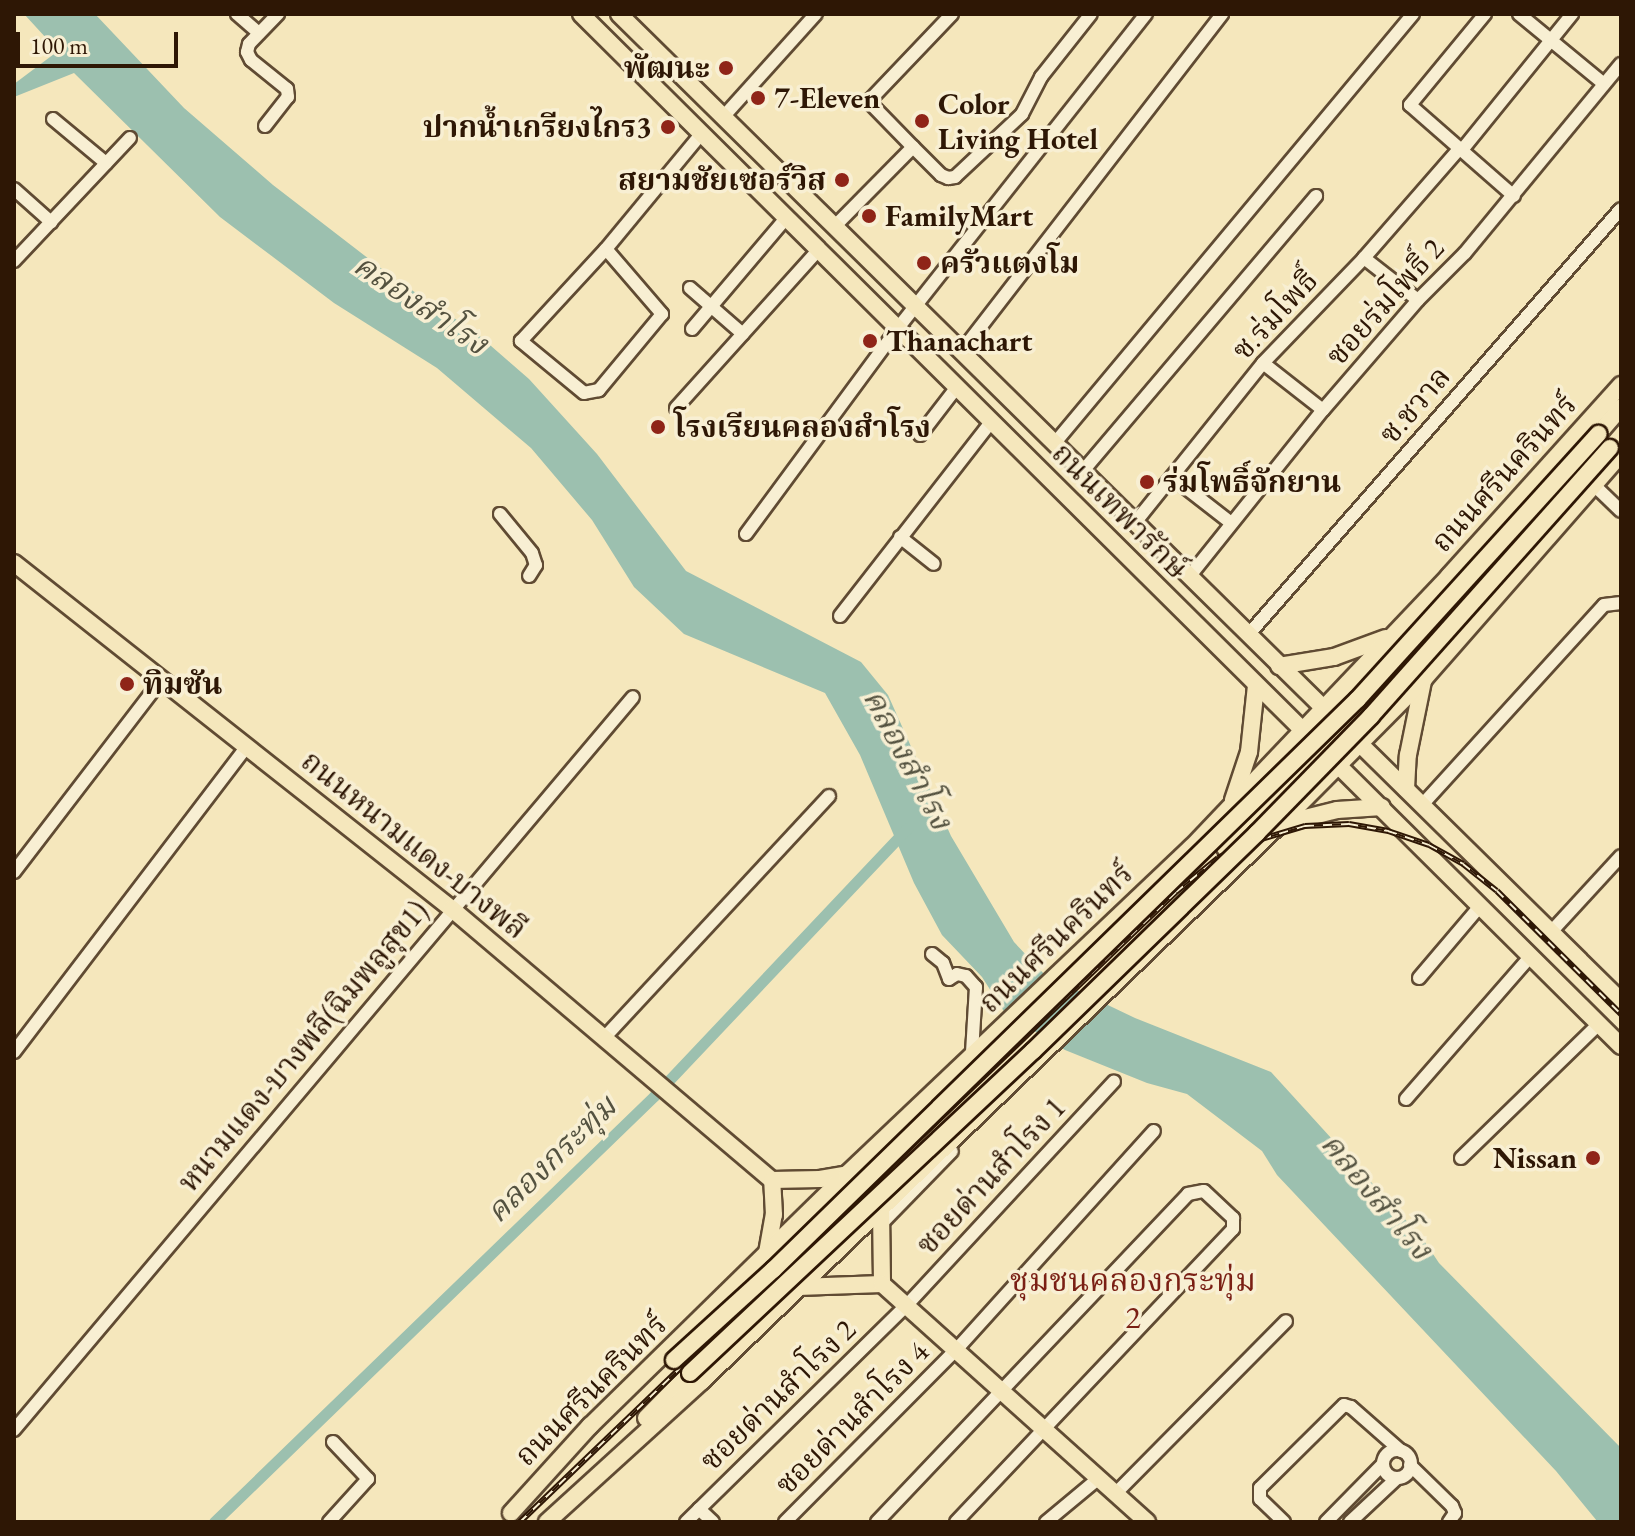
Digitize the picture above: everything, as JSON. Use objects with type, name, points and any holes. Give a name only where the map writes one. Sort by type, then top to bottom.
[{"type":"main road","name":"ถนนเทพารักษ์","points":[[581,14],[1621,1046]]},
{"type":"main road","name":"ถนนเทพารักษ์","points":[[621,14],[1134,524],[1621,1001]]},
{"type":"main road","name":"ถนนศรีนครินทร์","points":[[506,1518],[582,1435],[767,1254],[839,1176],[891,1134],[1192,847],[1397,633],[1621,385]]},
{"type":"main road","name":"ถนนศรีนครินทร์","points":[[506,1518],[773,1270],[1358,699],[1621,408]]},
{"type":"main road","name":"ถนนศรีนครินทร์","points":[[547,1522],[702,1381],[798,1287],[882,1216],[928,1163],[1360,744],[1424,679],[1594,485],[1617,447]]},
{"type":"main road","name":"ถนนศรีนครินทร์","points":[[547,1522],[690,1373],[965,1116],[1257,833],[1371,716],[1617,447]]},
{"type":"main road","name":"ถนนหนามแดง-บางพลี","points":[[14,563],[452,909],[772,1180]]},
{"type":"main road","points":[[1449,576],[1446,590],[1455,607],[1472,613],[1487,607]]},
{"type":"main road","points":[[1225,848],[1343,728],[1455,607]]},
{"type":"main road","points":[[1279,666],[1334,657],[1397,633]]},
{"type":"main road","points":[[1406,789],[1408,755],[1424,679]]},
{"type":"main road","points":[[1229,809],[1249,752],[1256,685]]},
{"type":"main road","points":[[1278,826],[1322,813],[1382,807]]},
{"type":"main road","points":[[1192,847],[1208,840],[1225,848],[1231,861],[1223,879]]},
{"type":"main road","points":[[767,1254],[774,1215],[772,1180],[839,1176]]},
{"type":"main road","points":[[882,1216],[882,1284]]},
{"type":"main road","points":[[798,1287],[882,1284],[1142,1520]]},
{"type":"street","points":[[237,14],[259,33]]},
{"type":"street","points":[[265,126],[288,97],[287,89],[251,60],[247,52],[259,33],[278,14]]},
{"type":"street","points":[[724,116],[816,14]]},
{"type":"street","points":[[952,14],[872,95],[871,104],[941,175],[955,177],[1022,114],[1041,77],[1091,14]]},
{"type":"street","points":[[746,534],[898,328],[1146,14]]},
{"type":"street","points":[[961,352],[1222,14]]},
{"type":"street","points":[[1054,444],[1413,14]]},
{"type":"street","points":[[1485,14],[1410,102],[1514,196]]},
{"type":"street","points":[[1519,14],[1604,84]]},
{"type":"street","name":"ซ.ร่มโพธิ์","points":[[1134,524],[1263,363],[1364,258],[1461,149],[1572,14]]},
{"type":"street","name":"ซอยร่มโพธิ์ 2","points":[[1189,577],[1323,410],[1514,196],[1621,64]]},
{"type":"street","points":[[53,119],[106,163]]},
{"type":"street","points":[[606,249],[662,311],[599,390],[590,394],[574,387],[521,341],[606,249],[702,133]]},
{"type":"street","points":[[14,261],[130,138]]},
{"type":"street","points":[[835,226],[913,147]]},
{"type":"street","points":[[14,189],[51,222]]},
{"type":"street","points":[[1082,472],[1316,196]]},
{"type":"street","name":"ซ.ชวาล","points":[[1248,635],[1621,209]]},
{"type":"street","points":[[692,329],[787,217]]},
{"type":"street","points":[[676,408],[819,249]]},
{"type":"street","points":[[1364,258],[1418,300]]},
{"type":"street","points":[[690,288],[743,334]]},
{"type":"street","points":[[1263,363],[1323,410]]},
{"type":"street","points":[[920,435],[957,387]]},
{"type":"street","points":[[840,616],[992,421]]},
{"type":"street","points":[[1172,477],[1231,523]]},
{"type":"street","points":[[1594,485],[1621,511]]},
{"type":"street","points":[[500,514],[532,553],[536,565],[529,576]]},
{"type":"street","points":[[900,537],[934,564]]},
{"type":"street","points":[[1422,805],[1604,605],[1621,603]]},
{"type":"street","points":[[14,872],[162,679]]},
{"type":"street","name":"หนามแดง-บางพลี(ฉิมพลูสุข1)","points":[[14,1430],[633,697]]},
{"type":"street","points":[[14,1052],[246,747]]},
{"type":"street","points":[[605,1037],[829,796]]},
{"type":"street","points":[[1551,932],[1621,856]]},
{"type":"street","points":[[1419,978],[1480,906]]},
{"type":"street","points":[[839,1176],[975,1050],[976,987],[966,976],[957,974],[949,979],[943,963],[932,954]]},
{"type":"street","points":[[1406,1099],[1530,957]]},
{"type":"street","points":[[1461,1158],[1599,1024]]},
{"type":"street","name":"ซอยด่านสำโรง 1","points":[[906,1306],[1114,1081]]},
{"type":"street","points":[[882,1216],[1019,1083]]},
{"type":"street","name":"ซอยด่านสำโรง 4","points":[[785,1522],[956,1350],[1154,1131]]},
{"type":"street","points":[[877,1522],[1188,1194],[1204,1191],[1233,1218],[1233,1229],[956,1522]]},
{"type":"street","name":"ซอยด่านสำโรง 2","points":[[686,1522],[906,1306]]},
{"type":"street","points":[[1115,1494],[1286,1321]]},
{"type":"street","points":[[1284,1522],[1260,1499],[1260,1488],[1344,1405],[1351,1407],[1408,1456],[1410,1465],[1407,1473],[1397,1478],[1350,1522]]},
{"type":"street","points":[[329,1522],[368,1479],[333,1442]]},
{"type":"street","points":[[1326,1522],[1383,1464],[1388,1454],[1401,1451]]},
{"type":"street","points":[[1383,1464],[1387,1474],[1397,1478]]},
{"type":"street","points":[[1410,1465],[1452,1506],[1455,1513],[1449,1522]]},
{"type":"street","points":[[1046,1522],[1099,1478]]},
{"type":"street","points":[[699,1509],[713,1522]]},
{"type":"water","name":"คลองสำโรง","points":[[24,14],[95,14],[184,108],[273,185],[395,279],[475,332],[529,379],[597,454],[686,571],[861,662],[888,695],[951,836],[1014,942],[1045,975],[1135,1018],[1271,1072],[1423,1239],[1439,1263],[1621,1448],[1621,1522],[1597,1521],[1556,1471],[1277,1175],[1262,1151],[1187,1094],[1147,1083],[1065,1050],[1005,1013],[982,977],[942,935],[914,883],[860,755],[825,693],[684,634],[634,587],[592,520],[531,448],[437,368],[334,303],[220,217],[74,73],[14,97],[14,84],[58,51]]},
{"type":"waterway","name":"คลองกระทุ่ม","points":[[214,1522],[654,1096],[907,828]]},
{"type":"railway","points":[[520,1522],[1176,892],[1218,858],[1245,844],[1305,826],[1349,824],[1388,831],[1429,845],[1463,864],[1497,891],[1621,1014]]},
{"type":"place","name":"พัฒนะ","points":[[726,68]]},
{"type":"place","name":"7-Eleven","points":[[758,98]]},
{"type":"place","name":"Color Living Hotel","points":[[922,121]]},
{"type":"place","name":"ปากน้ำเกรียงไกร3","points":[[668,127]]},
{"type":"place","name":"สยามชัยเซอร์วิส","points":[[842,180]]},
{"type":"place","name":"FamilyMart","points":[[869,216]]},
{"type":"place","name":"ครัวแตงโม","points":[[924,263]]},
{"type":"place","name":"Thanachart","points":[[870,341]]},
{"type":"place","name":"โรงเรียนคลองสำโรง","points":[[658,427]]},
{"type":"place","name":"ร่มโพธิ์จักยาน","points":[[1147,482]]},
{"type":"place","name":"ทิมซัน","points":[[127,684]]},
{"type":"place","name":"Nissan","points":[[1593,1158]]},
{"type":"district","name":"ชุมชนคลองกระทุ่ม 2","points":[[1133,1300]]}]
